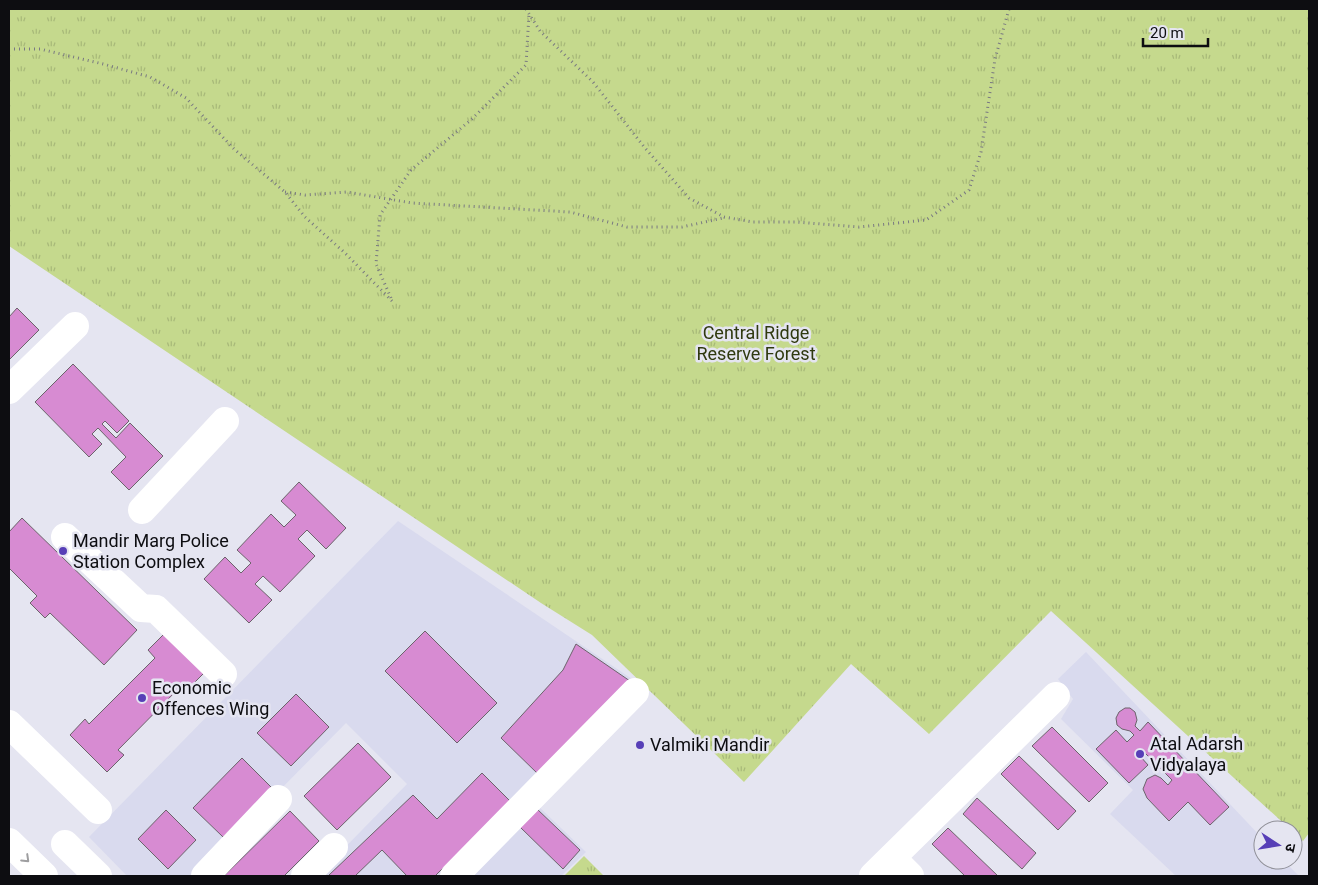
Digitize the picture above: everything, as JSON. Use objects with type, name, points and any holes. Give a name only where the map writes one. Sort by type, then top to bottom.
[{"type":"street","points":[[9,390],[75,326]]},
{"type":"street","points":[[142,510],[225,421]]},
{"type":"street","points":[[65,537],[141,608],[156,609],[223,674]]},
{"type":"street","points":[[454,876],[635,692]]},
{"type":"street","points":[[891,870],[1056,696]]},
{"type":"street","points":[[9,724],[98,810]]},
{"type":"street","points":[[204,876],[278,799]]},
{"type":"street","points":[[9,842],[44,876]]},
{"type":"street","points":[[65,844],[98,876]]},
{"type":"street","points":[[305,876],[334,847]]},
{"type":"path","points":[[526,9],[540,31],[594,82],[645,148],[689,198],[724,217],[753,222],[796,222],[859,227],[926,220],[969,190],[981,152],[995,59],[1009,9]]},
{"type":"path","points":[[9,49],[40,49],[150,77],[186,98],[234,149],[285,192],[304,217],[344,253],[392,301],[376,264],[380,215],[412,170],[472,119],[526,65],[529,13]]},
{"type":"path","points":[[285,192],[305,195],[347,192],[412,203],[570,212],[627,227],[682,227],[724,217]]},
{"type":"shaded area","points":[[398,521],[635,681],[535,803],[586,852],[561,876],[317,876],[407,784],[346,723],[195,876],[127,876],[89,837]]},
{"type":"shaded area","name":"Atal Adarsh Vidyalaya","points":[[1086,652],[1253,828],[1253,870],[1293,870],[1299,876],[1176,876],[1110,814],[1133,790],[1061,719],[1073,699],[1058,679]]},
{"type":"green space","name":"Central Ridge Reserve Forest","points":[[9,9],[1309,9],[1309,833],[1303,841],[1303,820],[1280,820],[1051,611],[929,734],[851,664],[744,782],[592,635],[541,603],[9,246]]},
{"type":"green space","points":[[584,856],[604,876],[564,876]]},
{"type":"building","points":[[17,308],[39,330],[9,360],[9,317]]},
{"type":"building","points":[[73,364],[129,421],[117,433],[105,421],[102,424],[116,438],[130,423],[163,456],[129,490],[111,472],[126,457],[98,428],[92,434],[102,444],[89,457],[35,402]]},
{"type":"building","points":[[299,482],[346,528],[326,549],[307,530],[298,539],[315,556],[280,592],[263,576],[255,584],[272,600],[249,623],[204,579],[225,557],[241,573],[251,563],[237,550],[271,514],[284,527],[296,515],[281,501]]},
{"type":"building","points":[[22,518],[137,630],[104,665],[50,613],[45,618],[30,603],[37,596],[9,568],[9,532]]},
{"type":"building","points":[[425,631],[497,703],[457,743],[385,671]]},
{"type":"building","points":[[165,633],[205,672],[186,691],[181,686],[118,750],[124,755],[107,772],[70,735],[85,719],[89,724],[155,658],[148,650]]},
{"type":"building","points":[[576,644],[630,681],[538,774],[501,738],[563,670]]},
{"type":"building","points":[[296,694],[329,727],[291,766],[257,733]]},
{"type":"building","points":[[1125,708],[1130,708],[1135,712],[1137,720],[1135,726],[1140,731],[1148,722],[1229,807],[1210,825],[1188,802],[1169,821],[1147,798],[1143,789],[1147,779],[1155,775],[1168,785],[1172,780],[1144,752],[1140,756],[1148,765],[1129,783],[1096,749],[1116,730],[1127,742],[1134,735],[1117,725],[1116,718],[1119,712]]},
{"type":"building","points":[[1052,727],[1108,783],[1089,802],[1032,746]]},
{"type":"building","points":[[358,743],[391,777],[337,830],[304,796]]},
{"type":"building","points":[[1019,756],[1076,811],[1058,830],[1001,774]]},
{"type":"building","points":[[242,758],[272,788],[223,837],[193,808]]},
{"type":"building","points":[[482,773],[510,801],[435,876],[407,876],[382,850],[355,876],[328,876],[413,795],[437,819]]},
{"type":"building","points":[[977,798],[1036,853],[1022,869],[963,814]]},
{"type":"building","points":[[537,809],[580,850],[563,869],[520,827]]},
{"type":"building","points":[[166,810],[196,840],[168,869],[138,839]]},
{"type":"building","points":[[290,811],[319,841],[284,876],[224,876]]},
{"type":"building","points":[[948,828],[998,876],[965,876],[932,844]]},
{"type":"place","name":"Mandir Marg Police Station Complex","points":[[63,551]]},
{"type":"place","name":"Economic Offences Wing","points":[[142,698]]},
{"type":"place","name":"Valmiki Mandir","points":[[640,745]]},
{"type":"place","name":"Atal Adarsh Vidyalaya","points":[[1140,754]]}]
